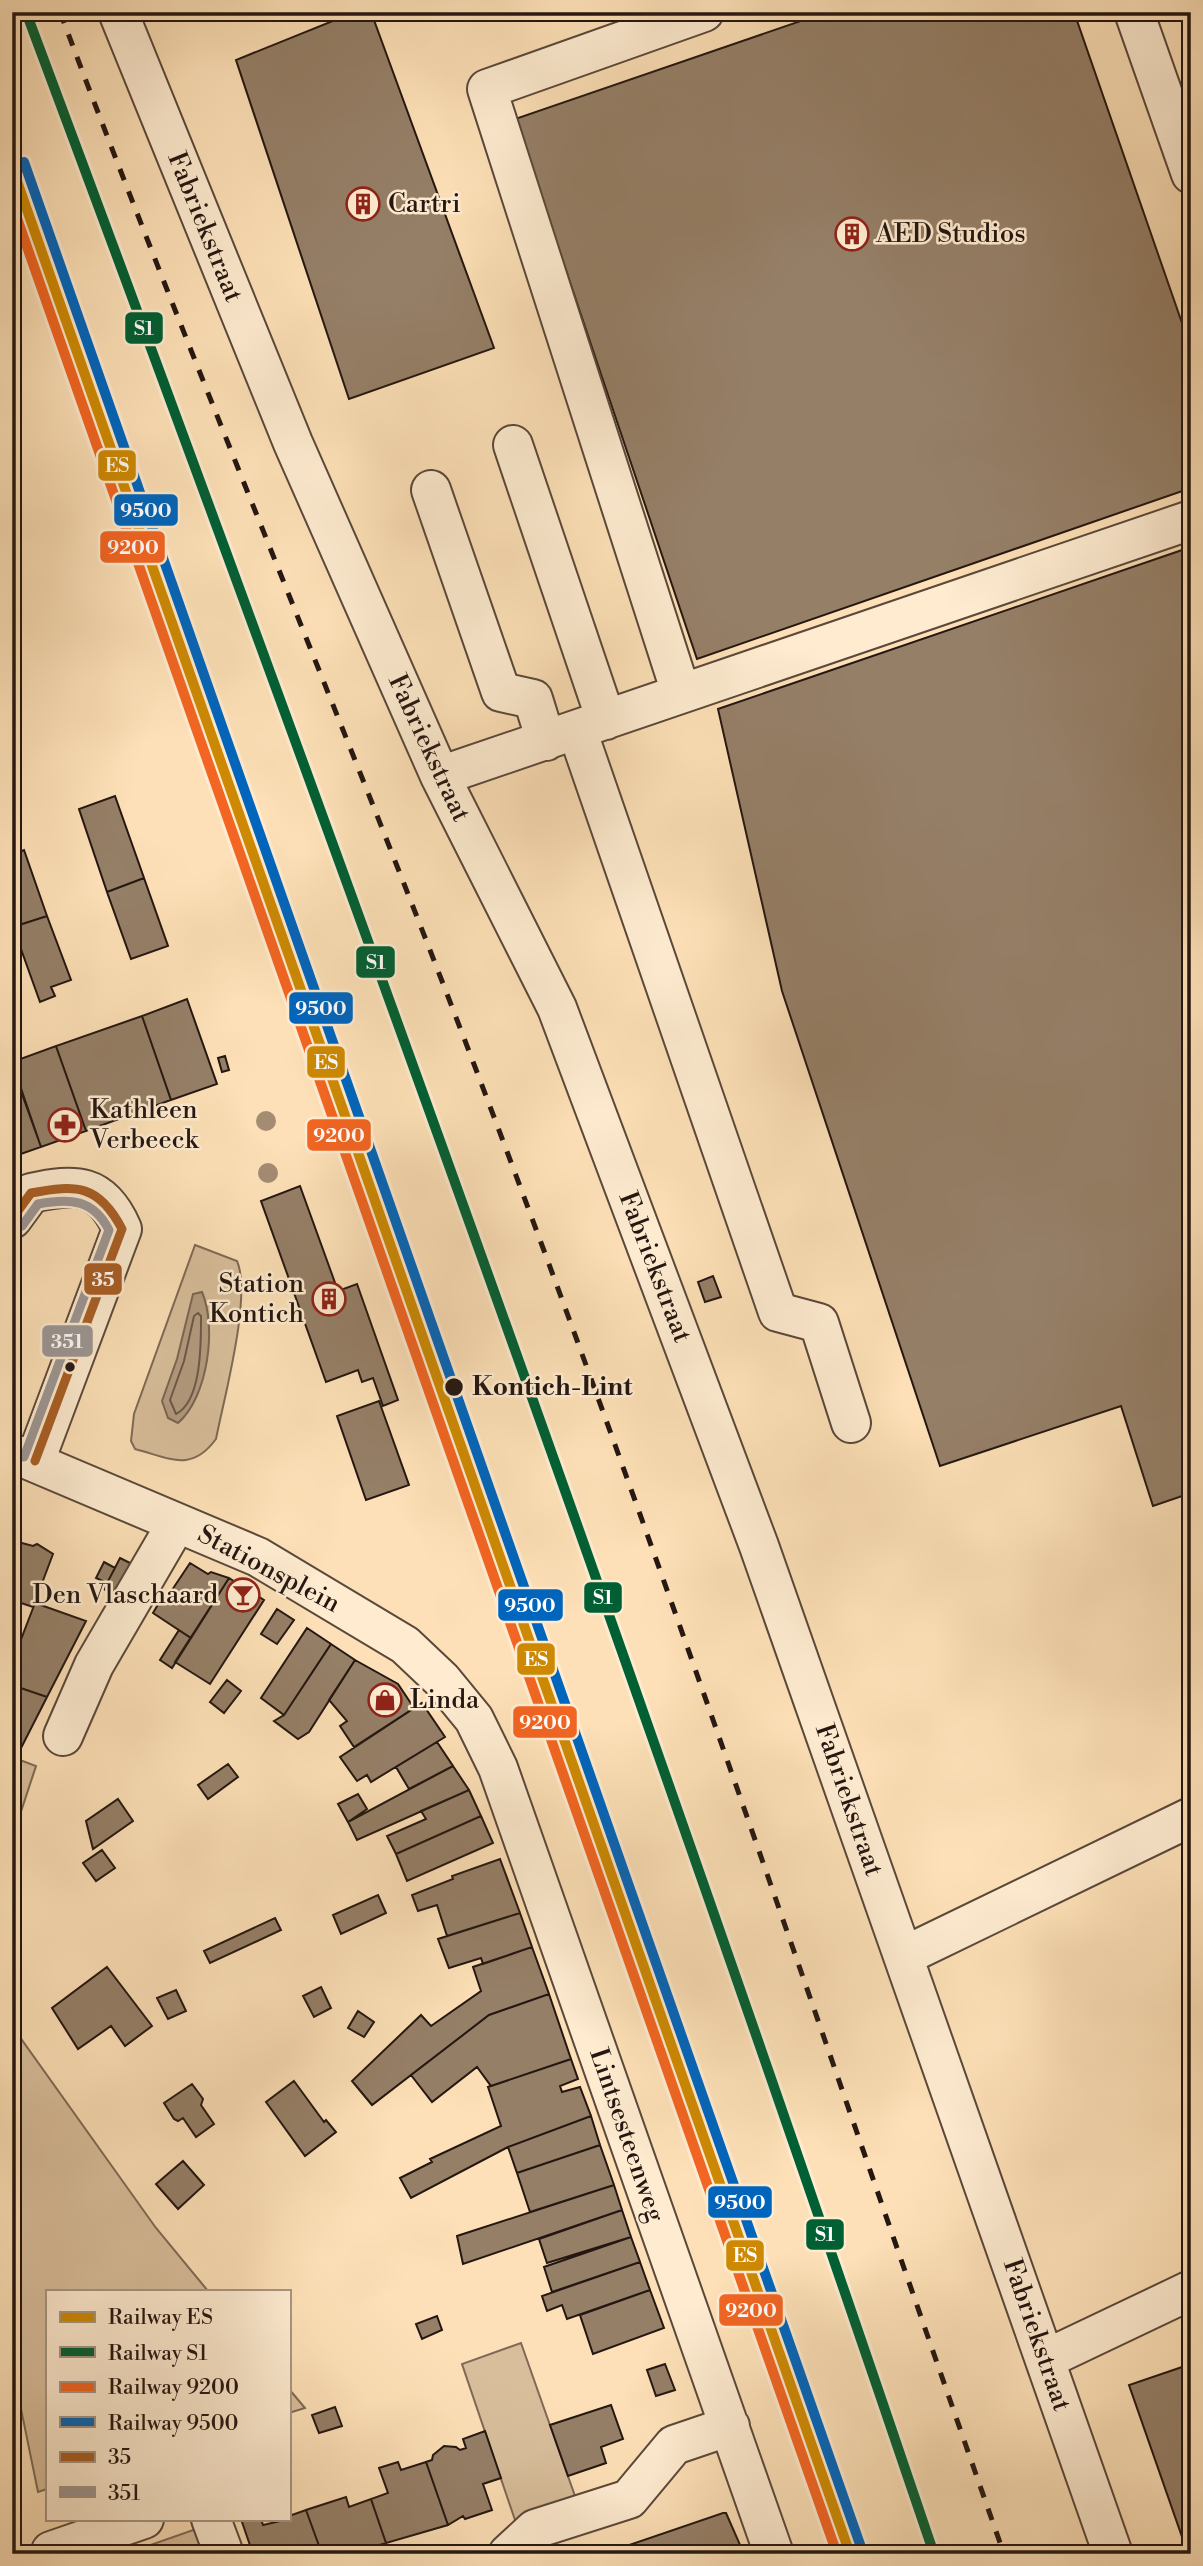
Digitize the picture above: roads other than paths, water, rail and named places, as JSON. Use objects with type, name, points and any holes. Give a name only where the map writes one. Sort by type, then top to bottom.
[{"type":"street","name":"Fabriekstraat","points":[[118,12],[293,443],[440,776],[558,1008],[759,1545],[1112,2554]]},
{"type":"street","points":[[681,694],[487,89],[704,12]]},
{"type":"street","points":[[1134,12],[1191,174]]},
{"type":"street","points":[[513,445],[576,730],[778,1312],[819,1323],[851,1423]]},
{"type":"street","points":[[431,490],[501,692],[533,699],[576,730]]},
{"type":"street","points":[[440,776],[1191,520]]},
{"type":"street","name":"Stationsplein","points":[[12,1219],[31,1193],[66,1185],[98,1195],[114,1211],[122,1229],[24,1457],[233,1546],[297,1578],[405,1645],[442,1680],[474,1719]]},
{"type":"street","name":"Stationsplein","points":[[62,1736],[94,1665],[168,1538]]},
{"type":"street","name":"Lintsesteenweg","points":[[474,1719],[498,1768],[774,2554]]},
{"type":"street","points":[[904,1956],[1191,1817]]},
{"type":"street","points":[[1046,2359],[1191,2290]]},
{"type":"street","points":[[508,2554],[535,2529],[629,2499],[674,2445],[730,2426]]},
{"type":"street","points":[[52,2554],[51,2551],[141,2520]]},
{"type":"street","points":[[211,2520],[223,2554]]},
{"type":"water","points":[[202,1292],[209,1324],[207,1361],[197,1396],[178,1423],[168,1418],[162,1401],[177,1359],[193,1294]]},
{"type":"railway","points":[[60,12],[169,295],[449,999],[568,1316],[695,1669],[1004,2554]]},
{"type":"rail line","name":"S1","points":[[26,12],[144,328],[490,1279],[714,1915],[934,2554]]},
{"type":"rail line","name":"9500","points":[[24,162],[862,2550]]},
{"type":"rail line","name":"ES","points":[[12,167],[850,2554]]},
{"type":"rail line","name":"9200","points":[[12,204],[837,2554]]},
{"type":"place","name":"Cartri","points":[[363,204]]},
{"type":"place","name":"AED Studios","points":[[852,234]]},
{"type":"place","name":"Kathleen Verbeeck","points":[[65,1125]]},
{"type":"place","name":"Station Kontich","points":[[329,1299]]},
{"type":"place","name":"Kontich-Lint","points":[[454,1387]]},
{"type":"place","name":"Den Vlaschaard","points":[[243,1595]]},
{"type":"place","name":"Linda","points":[[385,1700]]}]
